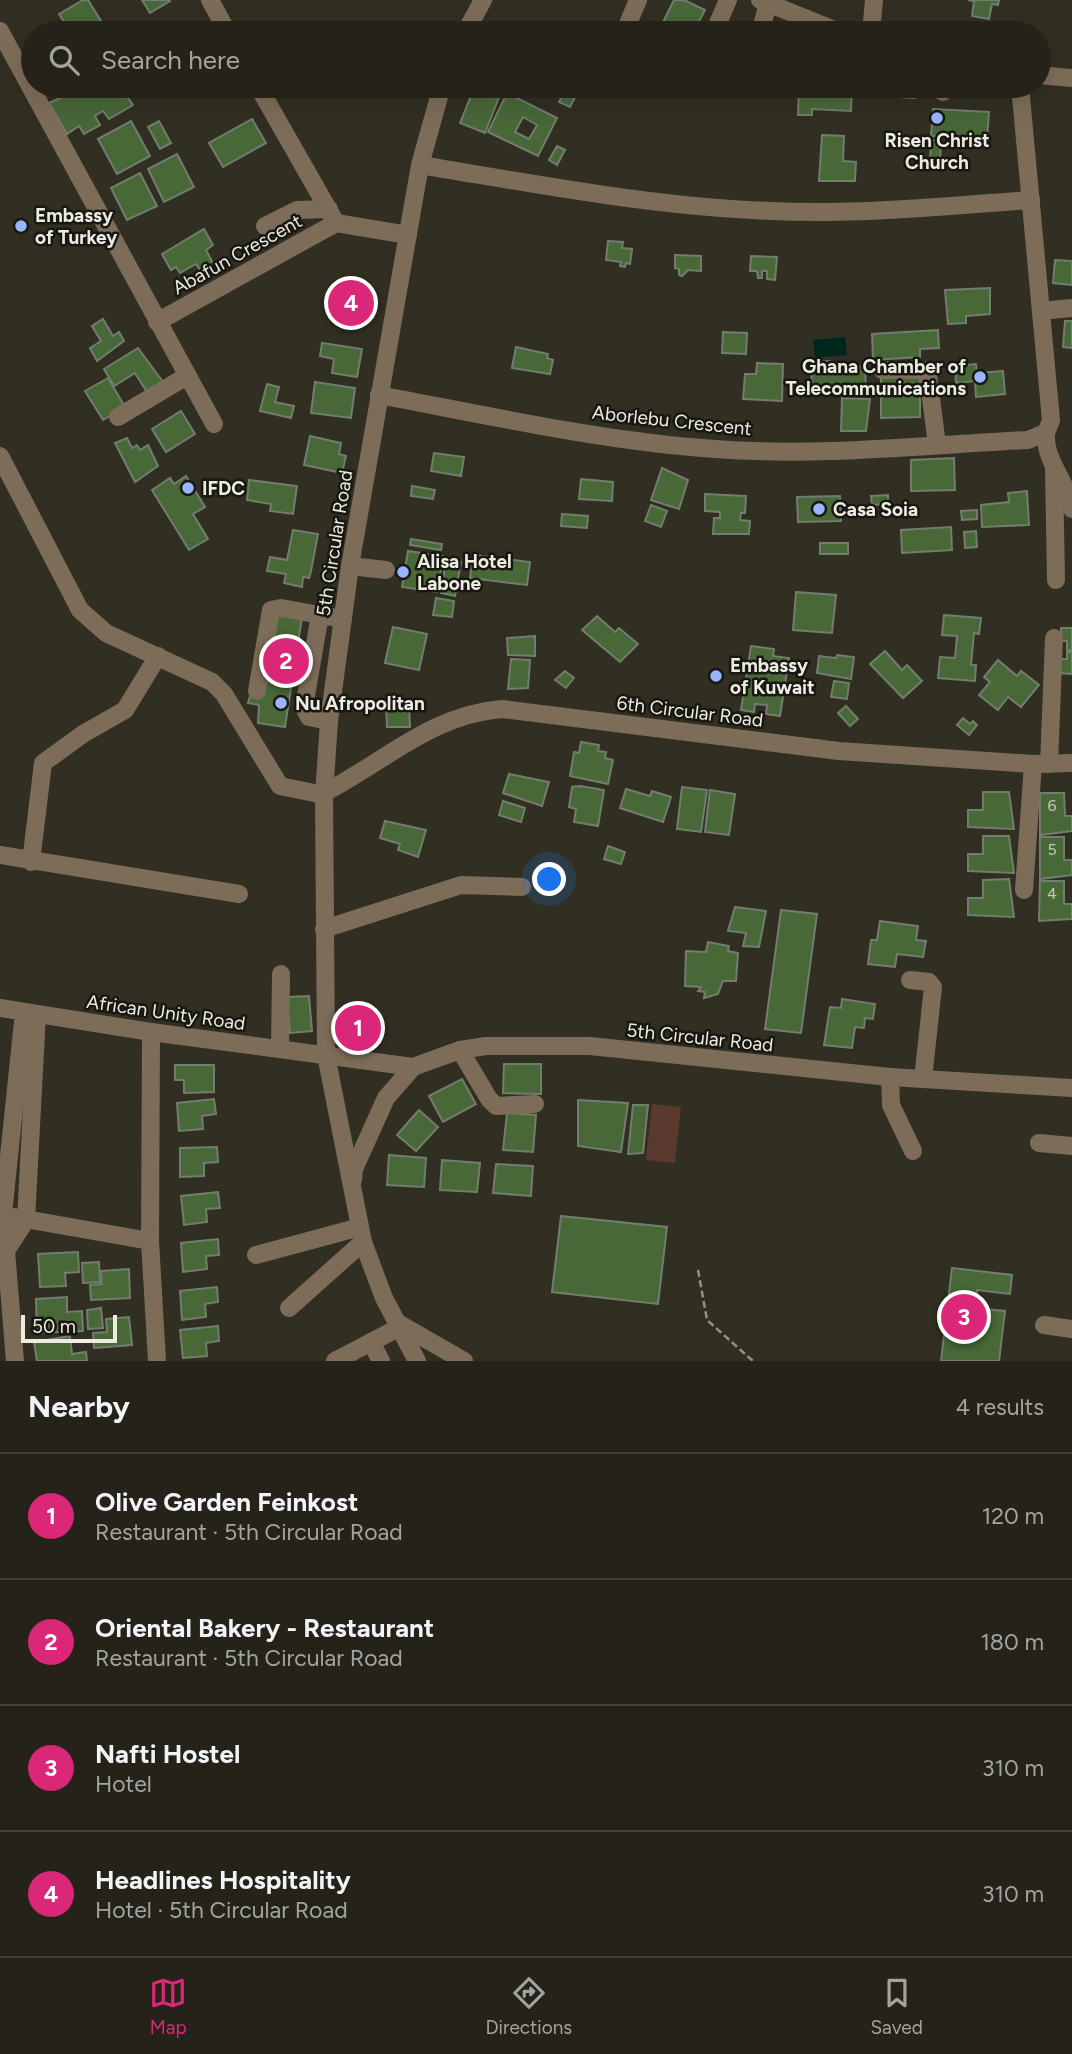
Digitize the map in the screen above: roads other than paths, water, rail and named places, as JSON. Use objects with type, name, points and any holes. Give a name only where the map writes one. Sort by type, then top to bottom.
[{"type":"street","points":[[209,0],[221,21]]},
{"type":"street","points":[[472,21],[483,0]]},
{"type":"street","points":[[629,21],[638,0]]},
{"type":"street","points":[[719,21],[728,0]]},
{"type":"street","points":[[871,21],[874,0]]},
{"type":"street","points":[[762,21],[766,1],[814,21]]},
{"type":"street","points":[[0,31],[5,54],[21,82]]},
{"type":"street","points":[[1051,76],[1072,78]]},
{"type":"street","points":[[30,98],[214,424]]},
{"type":"street","points":[[265,98],[333,216]]},
{"type":"street","name":"5th Circular Road","points":[[417,1361],[361,1234],[327,1055],[324,794],[329,721],[343,619],[379,395],[420,165],[439,98]]},
{"type":"street","points":[[1021,98],[1051,420],[1045,433],[1054,467],[1056,580]]},
{"type":"street","points":[[420,165],[583,191],[759,211],[849,212],[1031,201]]},
{"type":"street","points":[[265,226],[298,210],[408,235]]},
{"type":"street","name":"Abafun Crescent","points":[[157,322],[333,216]]},
{"type":"street","points":[[1041,311],[1072,308]]},
{"type":"street","points":[[882,370],[923,370],[928,375],[937,445]]},
{"type":"street","points":[[118,417],[187,376]]},
{"type":"street","name":"Aborlebu Crescent","points":[[379,395],[535,424],[713,449],[821,450],[937,445],[1028,440],[1045,433]]},
{"type":"street","points":[[0,456],[80,610],[106,633],[203,675],[218,688],[280,786],[324,794]]},
{"type":"street","points":[[1054,467],[1064,483],[1072,509]]},
{"type":"street","points":[[351,566],[386,570]]},
{"type":"street","points":[[257,691],[271,610],[281,608],[343,619]]},
{"type":"street","points":[[320,615],[304,707],[309,717],[329,721]]},
{"type":"street","points":[[1024,890],[1054,638]]},
{"type":"street","points":[[31,862],[43,763],[83,734],[125,710],[158,656]]},
{"type":"street","name":"6th Circular Road","points":[[324,794],[446,721],[472,711],[502,709],[839,751],[1041,764],[1072,763]]},
{"type":"street","points":[[0,855],[239,894]]},
{"type":"street","points":[[324,929],[461,885],[522,887]]},
{"type":"street","points":[[280,1049],[281,974]]},
{"type":"street","points":[[910,980],[929,982],[933,987],[923,1079]]},
{"type":"street","name":"African Unity Road","points":[[0,1008],[151,1032],[327,1055]]},
{"type":"street","points":[[15,1361],[7,1249],[1,1214],[16,1058],[30,1013]]},
{"type":"street","points":[[151,1032],[150,1241],[157,1361]]},
{"type":"street","name":"5th Circular Road","points":[[327,1055],[412,1067],[460,1050],[486,1046],[590,1046],[890,1077],[1072,1088]]},
{"type":"street","points":[[460,1050],[489,1099],[496,1106],[535,1104]]},
{"type":"street","points":[[7,1249],[26,1220],[16,1058]]},
{"type":"street","points":[[353,1198],[354,1169],[362,1149],[386,1098],[412,1067]]},
{"type":"street","points":[[890,1077],[891,1105],[913,1151]]},
{"type":"street","points":[[1039,1143],[1072,1146]]},
{"type":"street","points":[[1,1214],[150,1241]]},
{"type":"street","points":[[256,1255],[361,1234]]},
{"type":"street","points":[[289,1308],[361,1234]]},
{"type":"street","points":[[335,1361],[399,1325],[464,1361]]},
{"type":"street","points":[[1044,1325],[1072,1329]]},
{"type":"street","points":[[371,1342],[381,1361]]},
{"type":"place","name":"Risen Christ Church","points":[[937,118]]},
{"type":"place","name":"Embassy of Turkey","points":[[21,226]]},
{"type":"place","name":"Headlines Hospitality","points":[[351,303]]},
{"type":"place","name":"Ghana Chamber of Telecommunications","points":[[980,377]]},
{"type":"place","name":"IFDC","points":[[188,488]]},
{"type":"place","name":"Casa Soia","points":[[819,509]]},
{"type":"place","name":"Alisa Hotel Labone","points":[[403,572]]},
{"type":"place","name":"Oriental Bakery - Restaurant","points":[[286,661]]},
{"type":"place","name":"Embassy of Kuwait","points":[[716,676]]},
{"type":"place","name":"Nu Afropolitan","points":[[281,703]]},
{"type":"place","name":"Olive Garden Feinkost","points":[[358,1028]]},
{"type":"place","name":"Nafti Hostel","points":[[964,1317]]}]
